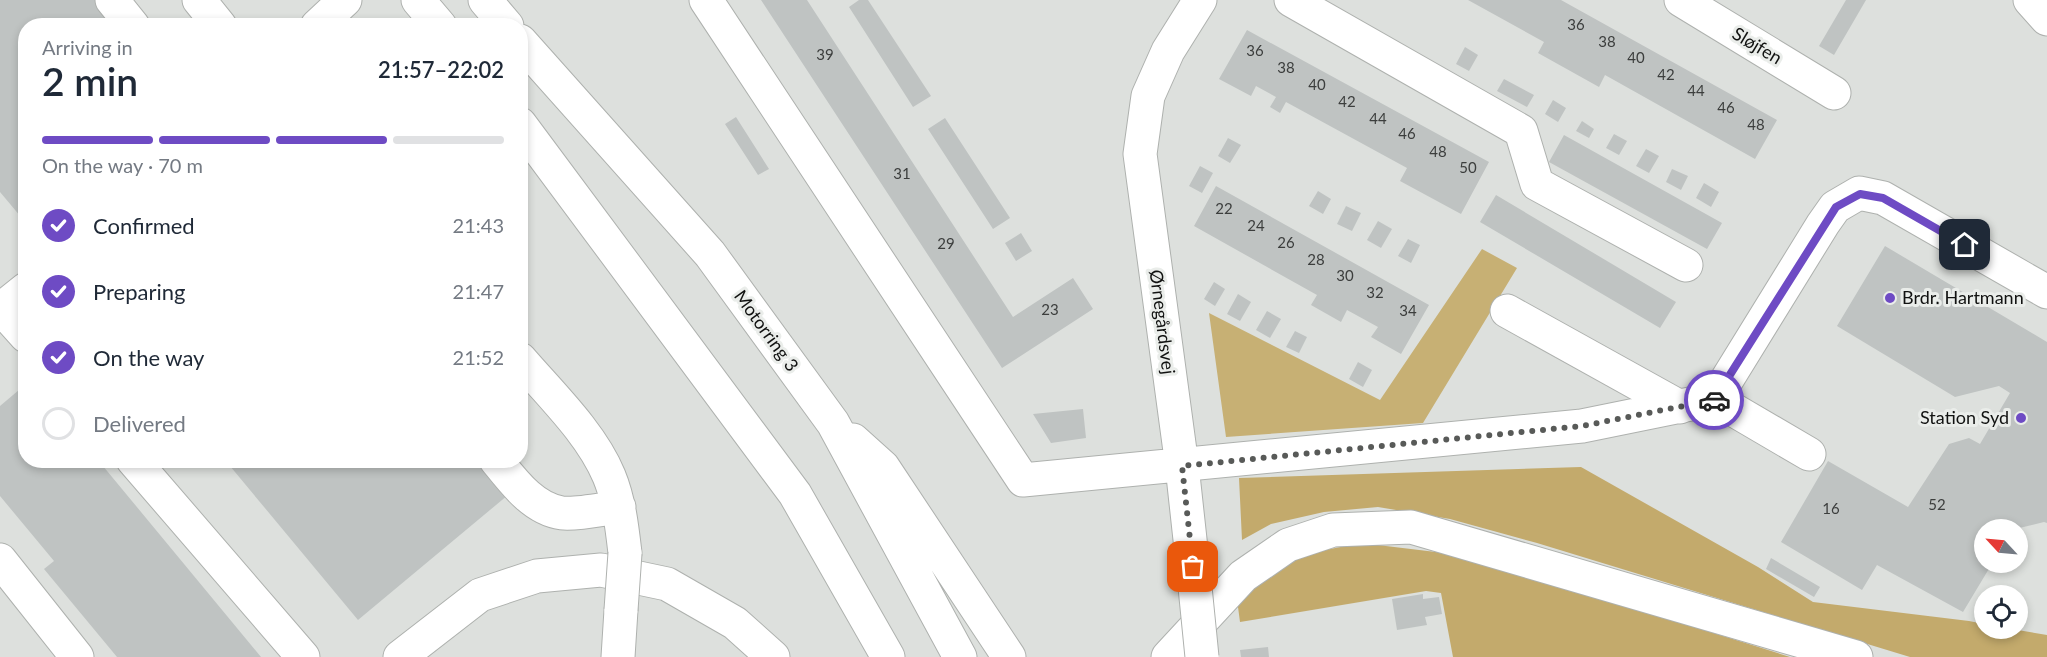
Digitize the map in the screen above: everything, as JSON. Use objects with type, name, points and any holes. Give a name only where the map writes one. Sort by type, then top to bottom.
[{"type":"main road","points":[[112,0],[127,18]]},
{"type":"main road","points":[[199,0],[214,18]]},
{"type":"main road","points":[[325,18],[345,0]]},
{"type":"main road","points":[[418,0],[434,18]]},
{"type":"main road","points":[[485,0],[500,18]]},
{"type":"main road","points":[[706,0],[1023,480],[1582,426],[1715,399],[1809,454]]},
{"type":"main road","name":"Ørnegårdsvej","points":[[1200,0],[1168,51],[1148,96],[1140,154],[1182,466],[1202,657]]},
{"type":"main road","points":[[1291,0],[1521,130],[1537,184],[1686,265]]},
{"type":"main road","name":"Sløjfen","points":[[1681,0],[1834,93]]},
{"type":"main road","points":[[2030,0],[2047,19]]},
{"type":"main road","name":"Motorring 3","points":[[528,50],[710,254],[833,423],[960,657]]},
{"type":"main road","points":[[528,135],[795,494],[888,657]]},
{"type":"main road","points":[[1715,399],[1823,224],[1836,207],[1860,194],[1883,198],[2047,292]]},
{"type":"main road","points":[[7,303],[18,322]]},
{"type":"main road","points":[[1507,311],[1680,406]]},
{"type":"main road","points":[[528,369],[592,444],[609,476],[619,507],[625,553],[618,657]]},
{"type":"main road","points":[[833,423],[883,467],[1009,657]]},
{"type":"main road","points":[[140,468],[303,657]]},
{"type":"main road","points":[[502,468],[522,492],[545,508],[562,513],[619,507]]},
{"type":"main road","points":[[1168,657],[1243,576],[1288,545],[1333,530],[1411,527],[1856,657]]},
{"type":"main road","points":[[0,561],[77,657]]},
{"type":"main road","points":[[400,657],[480,595],[537,576],[601,570],[667,584],[735,623],[773,657]]},
{"type":"shaded area","points":[[1482,249],[1517,268],[1423,423],[1226,437],[1209,313],[1380,400]]},
{"type":"shaded area","points":[[1581,467],[1758,567],[1813,602],[1974,622],[1974,639],[2028,639],[2028,632],[2047,635],[2047,657],[1910,657],[1537,543],[1450,519],[1378,507],[1324,512],[1271,524],[1242,540],[1239,478]]},
{"type":"shaded area","points":[[1361,543],[1444,553],[1554,583],[1790,657],[1453,657],[1441,593],[1426,591],[1240,622],[1236,592],[1289,557]]},
{"type":"building","points":[[0,0],[96,0],[111,18],[18,18],[18,213],[0,192]]},
{"type":"building","points":[[761,0],[807,0],[1013,317],[1073,278],[1093,309],[1002,368]]},
{"type":"building","points":[[859,0],[868,0],[931,96],[913,107],[849,7]]},
{"type":"building","points":[[1468,0],[1561,0],[1777,120],[1755,159],[1605,75],[1599,87],[1538,53],[1544,42]]},
{"type":"building","points":[[1846,0],[1866,0],[1834,55],[1819,46]]},
{"type":"building","points":[[1247,30],[1489,162],[1461,214],[1400,181],[1407,168],[1286,102],[1280,113],[1270,107],[1276,97],[1256,86],[1251,96],[1219,79]]},
{"type":"building","points":[[1465,47],[1478,55],[1469,71],[1456,64]]},
{"type":"building","points":[[1504,79],[1534,95],[1527,107],[1497,91]]},
{"type":"building","points":[[1553,100],[1566,108],[1558,122],[1545,114]]},
{"type":"building","points":[[736,117],[769,169],[758,175],[725,124]]},
{"type":"building","points":[[945,118],[1010,218],[993,229],[928,129]]},
{"type":"building","points":[[1582,121],[1594,129],[1589,138],[1576,131]]},
{"type":"building","points":[[1614,134],[1627,141],[1619,155],[1606,148]]},
{"type":"building","points":[[1564,135],[1722,223],[1707,249],[1549,162]]},
{"type":"building","points":[[1228,138],[1241,145],[1230,163],[1218,156]]},
{"type":"building","points":[[1646,149],[1659,156],[1649,173],[1636,166]]},
{"type":"building","points":[[1200,166],[1213,173],[1202,193],[1189,186]]},
{"type":"building","points":[[1672,169],[1688,176],[1681,190],[1666,182]]},
{"type":"building","points":[[1704,183],[1719,192],[1711,207],[1696,198]]},
{"type":"building","points":[[1216,186],[1429,305],[1401,354],[1371,337],[1378,327],[1347,310],[1341,322],[1311,305],[1317,295],[1194,226]]},
{"type":"building","points":[[1318,191],[1331,199],[1323,214],[1309,206]]},
{"type":"building","points":[[1496,195],[1676,302],[1660,328],[1480,222]]},
{"type":"building","points":[[1346,206],[1361,213],[1352,231],[1337,224]]},
{"type":"building","points":[[1378,221],[1392,229],[1381,248],[1367,240]]},
{"type":"building","points":[[1021,233],[1032,251],[1016,261],[1005,243]]},
{"type":"building","points":[[1408,239],[1420,245],[1411,263],[1398,256]]},
{"type":"building","name":"Station Syd","points":[[1885,246],[2047,342],[2047,523],[2028,526],[2028,519],[1974,519],[1974,573],[1986,573],[1979,585],[1974,585],[1974,594],[1963,612],[1877,565],[1862,590],[1781,542],[1828,461],[1908,507],[1949,444],[1969,438],[1980,444],[2010,393],[1999,386],[1955,397],[1837,326]]},
{"type":"building","points":[[1214,282],[1225,289],[1215,306],[1204,299]]},
{"type":"building","points":[[1238,294],[1251,302],[1240,321],[1227,314]]},
{"type":"building","points":[[1267,311],[1281,319],[1270,338],[1256,330]]},
{"type":"building","points":[[1295,331],[1307,337],[1299,353],[1286,347]]},
{"type":"building","points":[[1358,362],[1372,370],[1363,387],[1349,379]]},
{"type":"building","points":[[18,391],[18,468],[105,468],[261,657],[117,657],[44,569],[54,561],[0,496],[0,406]]},
{"type":"building","points":[[1083,409],[1086,438],[1051,443],[1033,414]]},
{"type":"building","points":[[232,468],[486,468],[508,495],[358,620]]},
{"type":"building","points":[[1771,558],[1820,587],[1814,597],[1766,569]]},
{"type":"building","points":[[1423,594],[1423,599],[1439,597],[1442,614],[1425,617],[1427,625],[1397,630],[1392,599]]},
{"type":"building","points":[[1268,647],[1269,657],[1241,657],[1240,650]]},
{"type":"way so far","points":[[1193,567],[1182,466],[1582,426],[1714,400]]},
{"type":"place","name":"Brdr. Hartmann","points":[[1890,298]]},
{"type":"place","name":"Station Syd","points":[[2021,418]]},
{"type":"route","points":[[1714,400],[1823,224],[1836,207],[1860,194],[1883,198],[1965,245]]}]
